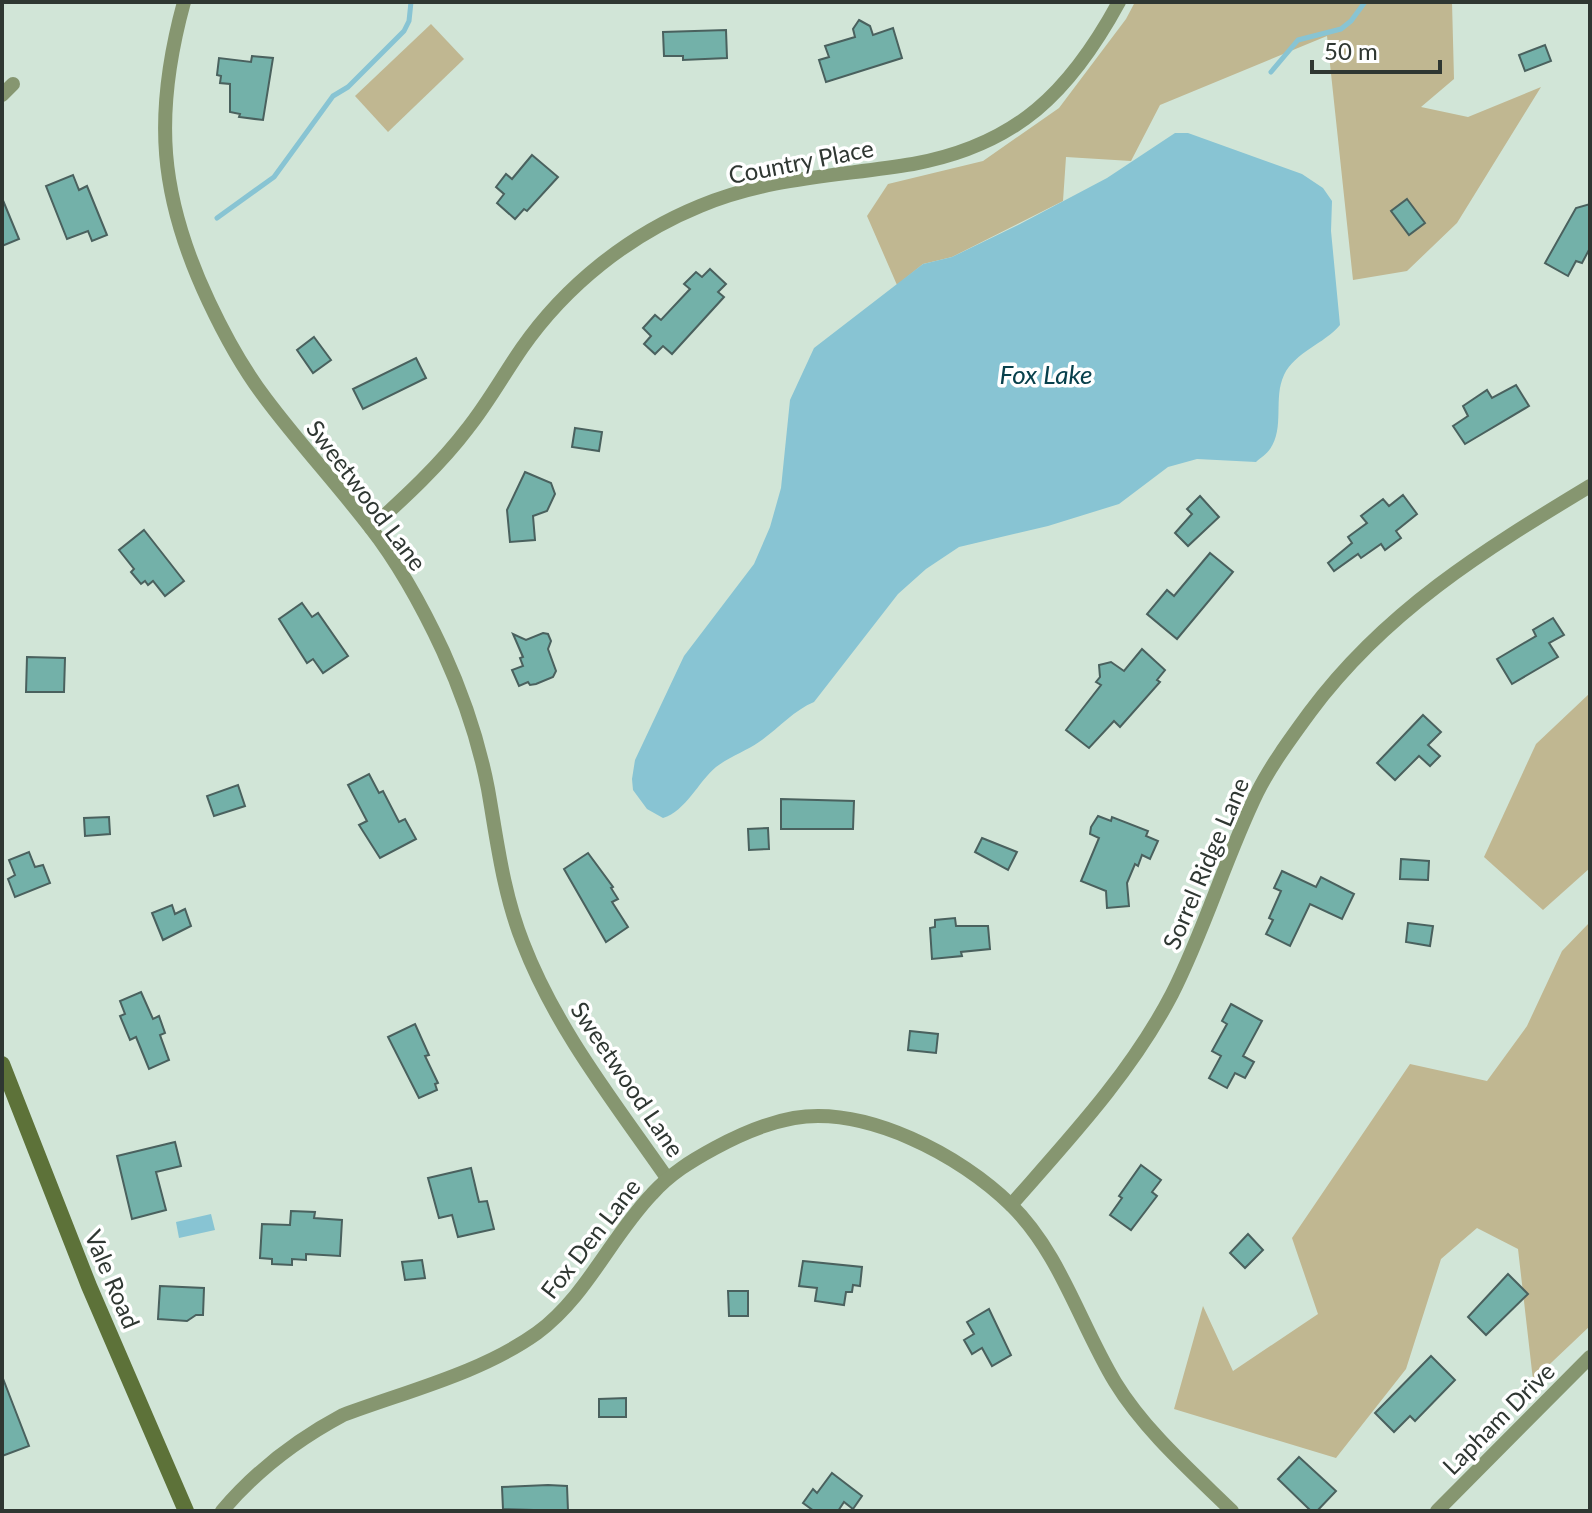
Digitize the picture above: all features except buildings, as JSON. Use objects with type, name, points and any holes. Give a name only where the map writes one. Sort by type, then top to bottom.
[{"type":"main road","name":"Vale Road","points":[[2,1064],[89,1286],[186,1511]]},
{"type":"street","name":"Sweetwood Lane","points":[[184,2],[171,51],[164,129],[167,174],[179,230],[195,271],[240,361],[371,528],[424,611],[460,690],[487,785],[506,887],[523,943],[577,1049],[667,1178]]},
{"type":"street","name":"Country Place","points":[[371,528],[412,491],[461,437],[540,325],[582,280],[630,242],[676,216],[738,192],[790,180],[944,157],[1003,133],[1030,116],[1064,84],[1084,60],[1119,2]]},
{"type":"street","name":"Sorrel Ridge Lane","points":[[1011,1205],[1111,1088],[1161,1014],[1194,948],[1258,790],[1310,711],[1379,634],[1435,585],[1524,525],[1590,486]]},
{"type":"street","name":"Fox Den Lane","points":[[222,1511],[269,1465],[327,1423],[478,1365],[537,1332],[580,1292],[649,1197],[667,1178],[689,1162],[734,1137],[795,1118],[827,1116],[892,1131],[923,1144],[988,1184],[1011,1205],[1040,1240],[1132,1407],[1169,1449],[1232,1511]]},
{"type":"street","name":"Lapham Drive","points":[[1437,1511],[1590,1357]]},
{"type":"shaded area","points":[[1135,2],[1452,2],[1454,79],[1421,107],[1468,117],[1541,87],[1457,223],[1407,271],[1353,280],[1327,36],[1160,105],[1131,161],[1066,157],[1063,201],[952,257],[923,264],[897,285],[867,216],[888,184],[983,161],[1059,108],[1126,19]]},
{"type":"shaded area","points":[[431,24],[464,59],[388,132],[355,96]]},
{"type":"shaded area","points":[[1590,693],[1590,868],[1543,910],[1484,857],[1536,744]]},
{"type":"shaded area","points":[[1590,922],[1590,1326],[1533,1380],[1518,1249],[1477,1228],[1441,1259],[1406,1369],[1336,1458],[1174,1409],[1203,1306],[1233,1371],[1318,1314],[1292,1238],[1410,1064],[1487,1081],[1527,1026],[1562,951]]},
{"type":"water","name":"Fox Lake","points":[[1175,133],[1188,133],[1302,174],[1323,188],[1332,201],[1331,231],[1340,325],[1295,360],[1284,375],[1279,393],[1277,432],[1269,451],[1256,462],[1197,459],[1168,467],[1119,504],[1048,526],[959,547],[926,569],[898,594],[814,702],[759,742],[716,767],[685,803],[671,814],[663,818],[647,809],[633,790],[635,760],[684,656],[754,564],[770,527],[781,488],[790,400],[814,348],[923,264],[952,257],[1020,224],[1107,178]]},
{"type":"water","points":[[211,1214],[215,1230],[179,1238],[176,1222]]},
{"type":"waterway","points":[[217,218],[274,177],[333,96],[348,87],[404,31],[409,21],[411,2]]},
{"type":"waterway","points":[[1271,72],[1298,40],[1341,29],[1365,2]]}]
